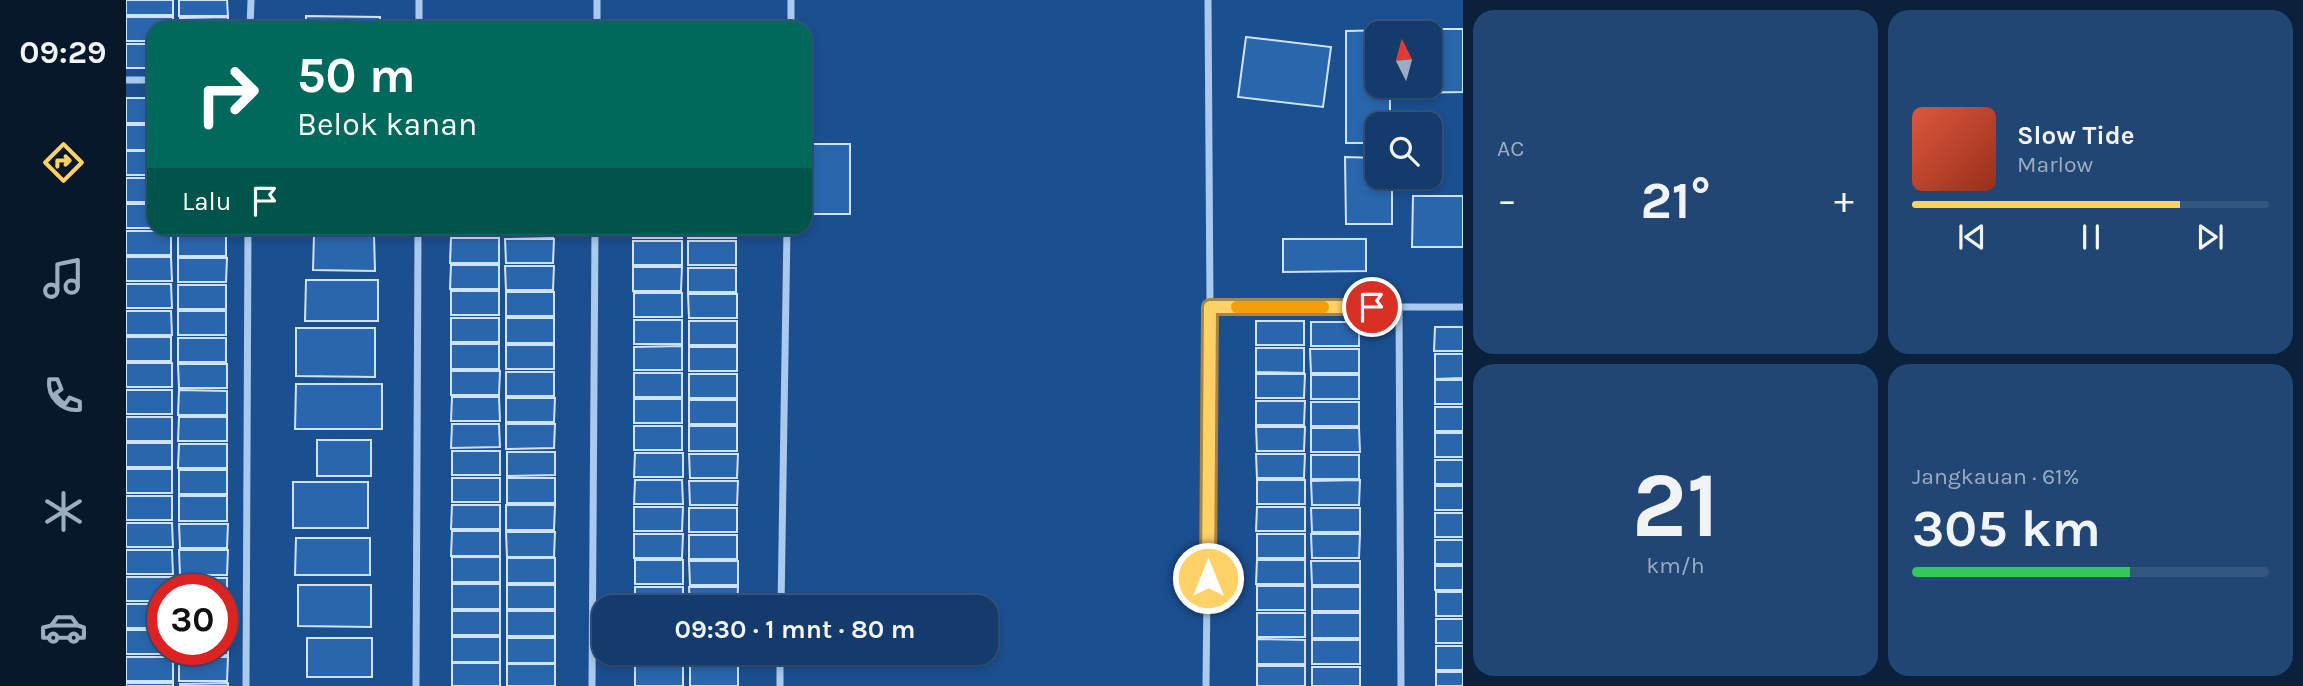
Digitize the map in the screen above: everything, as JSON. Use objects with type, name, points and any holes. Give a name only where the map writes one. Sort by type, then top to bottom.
[{"type":"street","points":[[250,21],[251,0]]},
{"type":"street","points":[[419,0],[419,21]]},
{"type":"street","points":[[597,0],[597,21]]},
{"type":"street","points":[[791,0],[791,21]]},
{"type":"street","points":[[1206,686],[1210,307],[1208,0]]},
{"type":"street","points":[[126,80],[147,80]]},
{"type":"street","points":[[246,686],[248,235]]},
{"type":"street","points":[[416,686],[418,235]]},
{"type":"street","points":[[592,686],[595,235]]},
{"type":"street","points":[[781,595],[787,235]]},
{"type":"street","points":[[1210,307],[1463,307]]},
{"type":"street","points":[[1399,307],[1401,686]]},
{"type":"street","points":[[780,665],[780,686]]},
{"type":"building","points":[[126,0],[173,0],[173,15],[126,15]]},
{"type":"building","points":[[179,0],[227,0],[228,16],[179,16]]},
{"type":"building","points":[[306,16],[380,17],[380,21],[306,21]]},
{"type":"building","points":[[126,17],[173,17],[173,21],[147,21],[147,41],[126,41]]},
{"type":"building","points":[[228,17],[228,21],[180,21],[180,18]]},
{"type":"building","points":[[1442,29],[1463,29],[1463,92],[1442,92]]},
{"type":"building","points":[[1346,31],[1365,31],[1365,98],[1390,98],[1390,112],[1365,112],[1365,143],[1346,143]]},
{"type":"building","points":[[1246,37],[1331,47],[1323,107],[1238,97]]},
{"type":"building","points":[[126,44],[147,44],[147,68],[126,68]]},
{"type":"building","points":[[126,98],[147,98],[147,123],[126,123]]},
{"type":"building","points":[[126,125],[147,125],[147,150],[126,150]]},
{"type":"building","points":[[812,144],[850,144],[850,214],[812,214]]},
{"type":"building","points":[[126,151],[147,151],[147,175],[126,175]]},
{"type":"building","points":[[1345,157],[1365,158],[1365,189],[1392,189],[1392,224],[1346,224]]},
{"type":"building","points":[[126,178],[147,178],[147,202],[126,202]]},
{"type":"building","points":[[1413,196],[1463,196],[1463,247],[1412,247]]},
{"type":"building","points":[[126,204],[147,204],[147,228],[126,228]]},
{"type":"building","points":[[126,231],[147,231],[147,235],[171,235],[171,255],[126,255]]},
{"type":"building","points":[[178,235],[226,235],[226,256],[178,256]]},
{"type":"building","points":[[314,235],[374,235],[375,271],[313,270]]},
{"type":"building","points":[[450,235],[499,235],[499,236]]},
{"type":"building","points":[[506,235],[553,235],[553,237]]},
{"type":"building","points":[[633,235],[682,235],[682,238],[633,238]]},
{"type":"building","points":[[688,235],[736,235],[736,238],[688,238]]},
{"type":"building","points":[[451,238],[499,238],[499,263],[450,263]]},
{"type":"building","points":[[505,239],[554,239],[553,263],[506,263]]},
{"type":"building","points":[[1283,239],[1366,239],[1366,271],[1283,272]]},
{"type":"building","points":[[633,241],[682,241],[682,265],[633,265]]},
{"type":"building","points":[[688,241],[736,241],[736,265],[688,265]]},
{"type":"building","points":[[126,257],[171,257],[172,281],[126,281]]},
{"type":"building","points":[[178,258],[227,258],[226,282],[178,282]]},
{"type":"building","points":[[451,265],[499,265],[499,289],[450,289]]},
{"type":"building","points":[[505,266],[554,266],[553,290],[506,290]]},
{"type":"building","points":[[633,267],[682,267],[681,291],[633,291]]},
{"type":"building","points":[[688,268],[736,268],[736,292],[688,292]]},
{"type":"building","points":[[306,280],[378,280],[378,321],[305,321]]},
{"type":"building","points":[[126,284],[171,284],[172,308],[126,308]]},
{"type":"building","points":[[178,285],[226,285],[226,309],[178,309]]},
{"type":"building","points":[[451,291],[499,291],[499,315],[451,315]]},
{"type":"building","points":[[506,292],[554,292],[554,316],[506,316]]},
{"type":"building","points":[[634,293],[682,293],[682,317],[634,317]]},
{"type":"building","points":[[688,294],[737,294],[737,318],[689,318]]},
{"type":"building","points":[[126,311],[171,311],[172,335],[126,335]]},
{"type":"building","points":[[178,311],[226,311],[226,335],[178,335]]},
{"type":"building","points":[[451,318],[499,318],[499,342],[451,342]]},
{"type":"building","points":[[506,318],[554,318],[554,343],[506,343]]},
{"type":"building","points":[[634,320],[682,320],[682,344],[634,344]]},
{"type":"building","points":[[689,321],[737,321],[737,345],[689,345]]},
{"type":"building","points":[[1256,321],[1304,321],[1304,345],[1256,345]]},
{"type":"building","points":[[1311,322],[1359,322],[1359,346],[1311,346]]},
{"type":"building","points":[[1435,327],[1463,327],[1463,351],[1434,351]]},
{"type":"building","points":[[296,328],[375,328],[375,377],[296,376]]},
{"type":"building","points":[[126,337],[171,337],[171,361],[126,361]]},
{"type":"building","points":[[178,338],[226,338],[226,362],[178,362]]},
{"type":"building","points":[[451,344],[499,344],[499,369],[451,369]]},
{"type":"building","points":[[506,345],[554,345],[554,369],[506,369]]},
{"type":"building","points":[[682,346],[682,370],[634,370],[634,347]]},
{"type":"building","points":[[689,347],[737,347],[737,371],[689,371]]},
{"type":"building","points":[[1256,348],[1304,348],[1304,373],[1256,372]]},
{"type":"building","points":[[1310,349],[1359,349],[1359,373],[1311,373]]},
{"type":"building","points":[[1435,354],[1463,354],[1463,378],[1435,379]]},
{"type":"building","points":[[126,363],[172,363],[172,387],[126,387]]},
{"type":"building","points":[[178,364],[227,364],[227,388],[179,388]]},
{"type":"building","points":[[451,371],[500,371],[499,395],[451,395]]},
{"type":"building","points":[[506,372],[554,372],[554,396],[506,396]]},
{"type":"building","points":[[634,373],[682,373],[682,397],[634,397]]},
{"type":"building","points":[[689,374],[737,374],[737,398],[689,398]]},
{"type":"building","points":[[1256,374],[1305,374],[1304,398],[1256,398]]},
{"type":"building","points":[[1311,375],[1359,375],[1359,399],[1311,399]]},
{"type":"building","points":[[1435,380],[1463,380],[1463,404],[1435,404]]},
{"type":"building","points":[[296,384],[382,384],[382,429],[295,429]]},
{"type":"building","points":[[126,390],[172,390],[172,414],[126,414]]},
{"type":"building","points":[[179,390],[227,391],[227,415],[178,415]]},
{"type":"building","points":[[452,397],[499,397],[500,421],[451,421]]},
{"type":"building","points":[[506,398],[555,398],[554,422],[506,422]]},
{"type":"building","points":[[634,399],[682,399],[682,423],[634,423]]},
{"type":"building","points":[[689,400],[737,400],[737,424],[689,424]]},
{"type":"building","points":[[1256,401],[1305,401],[1304,425],[1256,425]]},
{"type":"building","points":[[1311,402],[1359,402],[1359,426],[1311,426]]},
{"type":"building","points":[[1435,407],[1463,407],[1463,431],[1435,431]]},
{"type":"building","points":[[126,417],[172,417],[172,441],[126,441]]},
{"type":"building","points":[[179,417],[227,417],[227,441],[178,441]]},
{"type":"building","points":[[452,424],[499,424],[500,447],[451,448]]},
{"type":"building","points":[[506,424],[555,424],[554,448],[506,449]]},
{"type":"building","points":[[634,426],[682,426],[682,450],[634,450]]},
{"type":"building","points":[[689,426],[737,426],[737,451],[689,451]]},
{"type":"building","points":[[1256,427],[1305,427],[1304,451],[1257,451]]},
{"type":"building","points":[[1311,428],[1359,428],[1360,452],[1311,452]]},
{"type":"building","points":[[1435,433],[1463,433],[1463,457],[1435,457]]},
{"type":"building","points":[[317,440],[371,440],[371,476],[317,476]]},
{"type":"building","points":[[126,443],[172,443],[172,467],[126,467]]},
{"type":"building","points":[[179,444],[227,444],[227,468],[178,468]]},
{"type":"building","points":[[452,451],[500,451],[500,475],[452,475]]},
{"type":"building","points":[[507,452],[555,452],[555,475],[507,476]]},
{"type":"building","points":[[635,453],[683,453],[683,477],[634,477]]},
{"type":"building","points":[[689,454],[738,454],[737,478],[690,478]]},
{"type":"building","points":[[1256,454],[1305,454],[1304,478],[1257,478]]},
{"type":"building","points":[[1311,455],[1359,455],[1359,479],[1311,479]]},
{"type":"building","points":[[1435,460],[1463,460],[1463,484],[1435,484]]},
{"type":"building","points":[[126,469],[172,469],[172,493],[126,493]]},
{"type":"building","points":[[179,470],[227,470],[227,494],[179,494]]},
{"type":"building","points":[[452,478],[500,478],[500,502],[452,502]]},
{"type":"building","points":[[507,478],[555,478],[555,503],[507,503]]},
{"type":"building","points":[[635,480],[682,480],[683,504],[634,504]]},
{"type":"building","points":[[1257,480],[1305,480],[1305,504],[1257,504]]},
{"type":"building","points":[[1360,480],[1359,505],[1312,505],[1311,481]]},
{"type":"building","points":[[689,481],[738,481],[737,505],[690,505]]},
{"type":"building","points":[[293,482],[368,482],[368,528],[293,528]]},
{"type":"building","points":[[1435,486],[1463,486],[1463,510],[1435,510]]},
{"type":"building","points":[[126,496],[172,496],[172,520],[126,520]]},
{"type":"building","points":[[179,496],[227,496],[227,521],[179,521]]},
{"type":"building","points":[[452,505],[500,505],[500,529],[451,529]]},
{"type":"building","points":[[506,505],[555,505],[554,530],[506,530]]},
{"type":"building","points":[[634,507],[683,507],[682,531],[634,531]]},
{"type":"building","points":[[1257,507],[1305,507],[1305,531],[1256,531]]},
{"type":"building","points":[[689,508],[737,508],[737,532],[689,532]]},
{"type":"building","points":[[1311,508],[1360,508],[1360,532],[1312,532]]},
{"type":"building","points":[[1435,513],[1463,513],[1463,537],[1435,537]]},
{"type":"building","points":[[126,523],[172,523],[173,547],[126,547]]},
{"type":"building","points":[[179,524],[228,524],[227,548],[180,548]]},
{"type":"building","points":[[452,531],[500,531],[500,556],[451,556]]},
{"type":"building","points":[[506,532],[555,532],[554,557],[507,557]]},
{"type":"building","points":[[634,534],[683,534],[682,558],[634,558]]},
{"type":"building","points":[[1257,534],[1305,534],[1305,558],[1257,558]]},
{"type":"building","points":[[1311,534],[1360,534],[1359,558],[1312,558]]},
{"type":"building","points":[[689,535],[737,535],[737,559],[689,559]]},
{"type":"building","points":[[296,538],[370,538],[370,575],[295,575]]},
{"type":"building","points":[[1435,540],[1463,540],[1463,564],[1435,564]]},
{"type":"building","points":[[126,550],[172,550],[173,574],[126,574]]},
{"type":"building","points":[[179,550],[228,550],[227,574],[180,574]]},
{"type":"building","points":[[452,557],[500,557],[500,582],[452,582]]},
{"type":"building","points":[[507,558],[555,558],[555,583],[507,583]]},
{"type":"building","points":[[635,560],[683,560],[683,584],[635,584]]},
{"type":"building","points":[[1257,560],[1305,560],[1305,584],[1256,584]]},
{"type":"building","points":[[689,561],[738,561],[738,585],[690,585]]},
{"type":"building","points":[[1311,561],[1360,561],[1360,585],[1312,585]]},
{"type":"building","points":[[1435,566],[1463,566],[1463,590],[1435,590]]},
{"type":"building","points":[[126,577],[147,577],[147,601],[126,601]]},
{"type":"building","points":[[452,584],[500,584],[500,609],[452,609]]},
{"type":"building","points":[[298,585],[371,585],[371,627],[298,626]]},
{"type":"building","points":[[507,585],[555,585],[555,609],[507,609]]},
{"type":"building","points":[[1257,586],[1305,586],[1305,610],[1257,610]]},
{"type":"building","points":[[635,587],[683,587],[683,595],[635,595]]},
{"type":"building","points":[[689,587],[738,587],[738,595],[689,595]]},
{"type":"building","points":[[1312,587],[1360,587],[1360,611],[1312,611]]},
{"type":"building","points":[[1436,592],[1463,592],[1463,616],[1436,616]]},
{"type":"building","points":[[126,604],[147,604],[147,628],[126,628]]},
{"type":"building","points":[[452,611],[500,611],[500,635],[452,635]]},
{"type":"building","points":[[507,611],[555,611],[555,636],[507,636]]},
{"type":"building","points":[[1257,613],[1305,613],[1305,637],[1257,637]]},
{"type":"building","points":[[1312,613],[1360,613],[1360,638],[1312,638]]},
{"type":"building","points":[[1436,619],[1463,619],[1463,643],[1436,643]]},
{"type":"building","points":[[126,630],[147,630],[147,654],[126,654]]},
{"type":"building","points":[[452,637],[500,637],[500,662],[452,662]]},
{"type":"building","points":[[307,638],[372,638],[372,677],[307,677]]},
{"type":"building","points":[[507,638],[555,638],[555,663],[507,663]]},
{"type":"building","points":[[1257,639],[1305,640],[1305,664],[1257,664]]},
{"type":"building","points":[[1312,640],[1360,640],[1360,664],[1312,664]]},
{"type":"building","points":[[1436,646],[1463,646],[1463,670],[1436,670]]},
{"type":"building","points":[[126,657],[147,657],[147,665],[173,665],[173,681],[126,681]]},
{"type":"building","points":[[452,663],[500,663],[500,686],[452,686]]},
{"type":"building","points":[[507,664],[555,664],[555,686],[507,686]]},
{"type":"building","points":[[179,665],[228,665],[227,681],[179,681]]},
{"type":"building","points":[[635,665],[683,665],[683,686],[635,686]]},
{"type":"building","points":[[690,666],[738,666],[738,686],[690,686]]},
{"type":"building","points":[[1257,666],[1305,666],[1305,686],[1257,686]]},
{"type":"building","points":[[1312,667],[1360,667],[1360,686],[1312,686]]},
{"type":"building","points":[[1436,672],[1463,672],[1463,686],[1436,686]]},
{"type":"building","points":[[126,683],[173,683],[173,686],[126,686]]},
{"type":"building","points":[[228,683],[228,686],[180,686],[180,684]]},
{"type":"slow traffic","points":[[1237,307],[1323,307]]},
{"type":"route","points":[[1208,578],[1210,307],[1372,307]]}]
